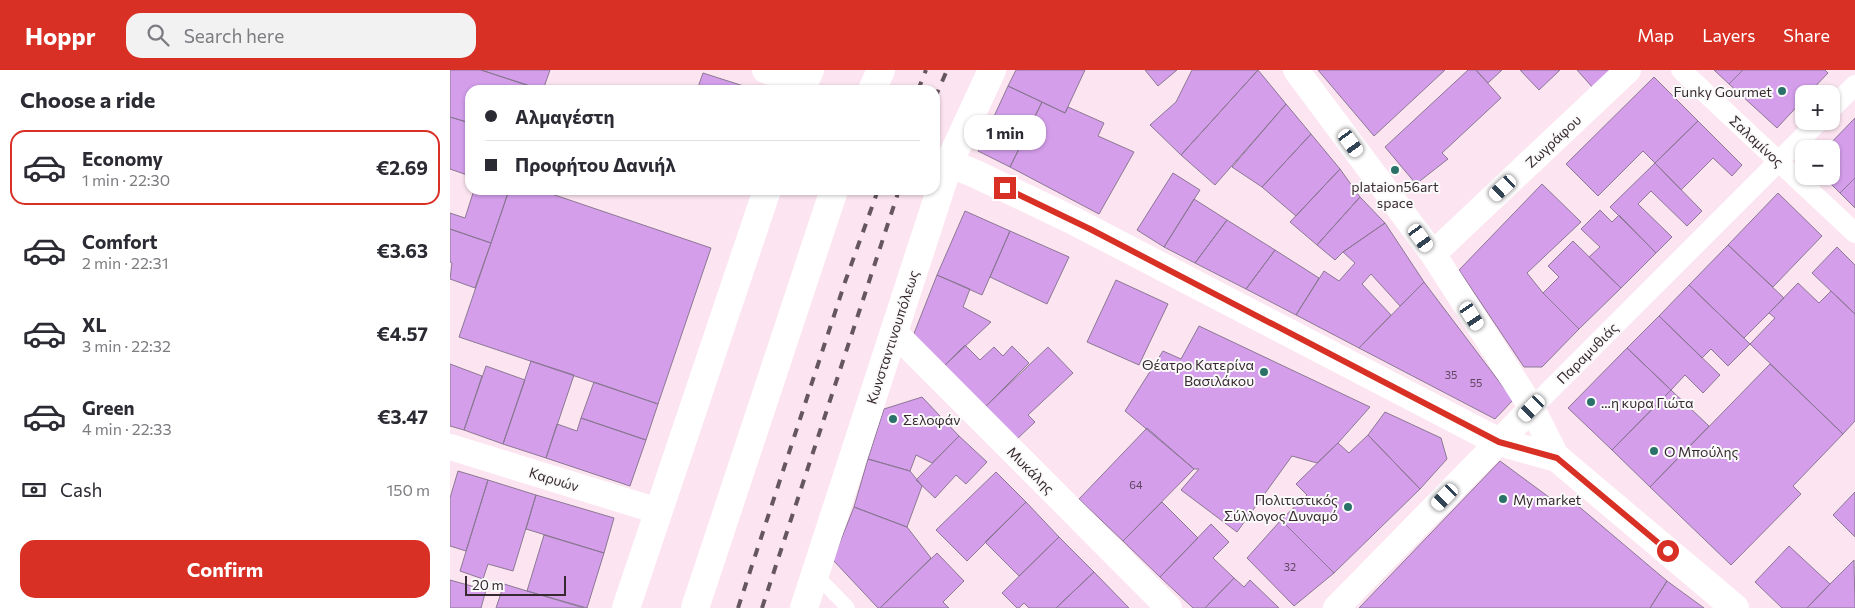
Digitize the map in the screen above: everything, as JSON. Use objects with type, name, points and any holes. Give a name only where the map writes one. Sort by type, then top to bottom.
[{"type":"street","points":[[765,70],[805,81]]},
{"type":"street","points":[[874,85],[882,70]]},
{"type":"street","name":"Κωνσταντινουπόλεως","points":[[940,191],[949,163],[992,70]]},
{"type":"street","points":[[1296,70],[1433,254],[1532,408],[1557,458],[1736,608]]},
{"type":"street","name":"Ζωγράφου","points":[[1433,254],[1628,70]]},
{"type":"street","name":"Σαλαμίνος","points":[[1681,70],[1855,233]]},
{"type":"street","points":[[1840,100],[1855,85]]},
{"type":"street","name":"Παραμυθιάς","points":[[1336,608],[1532,408],[1810,130]]},
{"type":"street","points":[[949,163],[1056,212],[1499,442],[1557,458]]},
{"type":"street","points":[[626,608],[765,195]]},
{"type":"street","points":[[695,608],[832,195]]},
{"type":"street","name":"Κωνσταντινουπόλεως","points":[[804,608],[939,195]]},
{"type":"street","name":"Μυκάλης","points":[[894,332],[1169,608]]},
{"type":"street","name":"Καρυών","points":[[450,447],[658,512]]},
{"type":"lane","points":[[815,574],[848,608]]},
{"type":"building","points":[[450,70],[481,70],[526,85],[465,85],[465,122],[450,117]]},
{"type":"building","points":[[481,70],[550,70],[545,85],[528,85]]},
{"type":"building","points":[[1016,70],[1085,70],[1065,113],[1008,86]]},
{"type":"building","points":[[1145,70],[1177,70],[1158,86]]},
{"type":"building","points":[[1192,70],[1258,70],[1181,155],[1150,125],[1176,102]]},
{"type":"building","points":[[1258,70],[1286,104],[1215,185],[1181,155]]},
{"type":"building","points":[[1318,70],[1445,70],[1374,136]]},
{"type":"building","points":[[1468,70],[1476,70],[1501,98],[1442,153],[1448,159],[1416,184],[1385,147]]},
{"type":"building","points":[[1476,70],[1502,70],[1488,83]]},
{"type":"building","points":[[1520,70],[1560,70],[1539,90]]},
{"type":"building","points":[[1577,70],[1613,70],[1593,88]]},
{"type":"building","points":[[1714,70],[1743,70],[1729,84]]},
{"type":"building","points":[[1743,70],[1825,70],[1828,73],[1817,85],[1795,85],[1795,109],[1777,128],[1729,84]]},
{"type":"building","points":[[703,73],[740,85],[699,85]]},
{"type":"building","points":[[1654,77],[1698,121],[1655,163],[1643,151],[1598,196],[1566,164]]},
{"type":"building","points":[[1008,86],[1042,102],[1010,167],[978,151]]},
{"type":"building","points":[[1042,102],[1065,113],[1068,107],[1104,123],[1098,136],[1134,152],[1099,214],[1010,167]]},
{"type":"building","points":[[1286,104],[1311,134],[1262,187],[1232,167]]},
{"type":"building","points":[[450,117],[465,122],[465,174],[450,169]]},
{"type":"building","points":[[1855,118],[1855,178],[1840,193],[1832,185],[1840,185],[1840,140],[1834,140]]},
{"type":"building","points":[[1698,121],[1742,165],[1732,176],[1713,158],[1681,190],[1655,163]]},
{"type":"building","points":[[1311,134],[1340,169],[1296,216],[1262,187]]},
{"type":"building","points":[[1655,163],[1702,211],[1687,226],[1651,191],[1638,204],[1672,237],[1656,253],[1610,207]]},
{"type":"building","points":[[1340,169],[1360,197],[1317,245],[1290,222]]},
{"type":"building","points":[[1173,173],[1200,190],[1164,247],[1137,230]]},
{"type":"building","points":[[1855,178],[1855,208],[1840,193]]},
{"type":"building","points":[[1542,184],[1581,222],[1527,273],[1543,293],[1579,329],[1542,367],[1524,367],[1459,270]]},
{"type":"building","points":[[1778,193],[1822,236],[1773,287],[1728,245]]},
{"type":"building","points":[[472,195],[507,195],[491,243],[450,229],[450,213],[465,218]]},
{"type":"building","points":[[507,195],[555,195],[711,248],[658,404],[459,337]]},
{"type":"building","points":[[1360,197],[1385,223],[1343,252],[1335,260],[1317,245]]},
{"type":"building","points":[[1194,199],[1227,220],[1195,263],[1164,247]]},
{"type":"building","points":[[1600,210],[1612,222],[1619,215],[1656,253],[1621,288],[1589,257],[1600,247],[1581,229]]},
{"type":"building","points":[[965,211],[1010,231],[982,295],[937,275]]},
{"type":"building","points":[[1227,220],[1275,250],[1246,289],[1195,263]]},
{"type":"building","points":[[1385,223],[1424,282],[1400,306],[1371,274],[1362,284],[1391,315],[1359,348],[1296,315],[1324,271],[1339,281],[1355,263],[1343,252]]},
{"type":"building","points":[[450,229],[491,243],[475,288],[450,279],[452,263],[450,262]]},
{"type":"building","points":[[1010,231],[1069,257],[1047,304],[990,277]]},
{"type":"building","points":[[1573,241],[1621,288],[1579,329],[1543,293],[1559,277],[1548,266]]},
{"type":"building","points":[[1728,245],[1784,298],[1744,338],[1689,285]]},
{"type":"building","points":[[1837,247],[1855,265],[1855,314],[1812,273]]},
{"type":"building","points":[[1275,250],[1319,278],[1296,315],[1246,289]]},
{"type":"building","points":[[937,275],[970,289],[963,307],[991,322],[944,366],[913,336]]},
{"type":"building","points":[[1116,280],[1168,304],[1139,365],[1087,342]]},
{"type":"building","points":[[1424,282],[1513,400],[1495,419],[1359,348]]},
{"type":"building","points":[[1798,283],[1819,303],[1831,291],[1855,314],[1855,421],[1843,434],[1750,344],[1775,318],[1769,313]]},
{"type":"building","points":[[1689,285],[1750,344],[1728,366],[1711,349],[1702,358],[1659,316]]},
{"type":"building","points":[[1659,316],[1720,375],[1703,393],[1685,375],[1671,390],[1627,348]]},
{"type":"building","points":[[1199,326],[1370,407],[1338,443],[1317,463],[1292,456],[1237,532],[1181,490],[1199,469],[1194,469],[1125,411],[1163,351],[1181,359]]},
{"type":"building","points":[[965,345],[980,360],[994,347],[1003,356],[1012,346],[1029,363],[985,407],[944,366]]},
{"type":"building","points":[[1048,347],[1073,373],[1028,415],[1035,422],[1016,440],[985,407]]},
{"type":"building","points":[[1627,348],[1671,390],[1612,450],[1568,408]]},
{"type":"building","points":[[531,361],[574,375],[546,458],[503,444]]},
{"type":"building","points":[[450,364],[482,376],[464,430],[450,426]]},
{"type":"building","points":[[1770,364],[1843,434],[1793,486],[1801,494],[1731,565],[1650,487]]},
{"type":"building","points":[[486,366],[525,380],[503,444],[464,430]]},
{"type":"building","points":[[594,382],[658,404],[646,440],[581,418]]},
{"type":"building","points":[[1671,390],[1709,426],[1650,487],[1612,450]]},
{"type":"building","points":[[922,397],[959,436],[932,463],[916,455],[910,471],[868,459],[884,409]]},
{"type":"building","points":[[1385,412],[1441,438],[1447,459],[1420,489],[1368,435]]},
{"type":"building","points":[[581,418],[646,440],[630,486],[546,458],[557,424],[577,431]]},
{"type":"building","points":[[1147,428],[1194,469],[1123,541],[1079,499]]},
{"type":"building","name":"Πολιτιστικός Σύλλογος Δυναμό","points":[[1368,435],[1420,489],[1334,573],[1281,520],[1307,495],[1296,484],[1338,443],[1349,453]]},
{"type":"building","points":[[959,436],[987,462],[966,484],[956,475],[935,498],[916,480]]},
{"type":"building","points":[[868,459],[910,471],[922,486],[907,527],[854,507]]},
{"type":"building","points":[[1500,461],[1561,506],[1570,499],[1667,581],[1650,608],[1359,608]]},
{"type":"building","points":[[458,471],[488,480],[466,551],[450,546],[450,498]]},
{"type":"building","points":[[996,472],[1026,502],[967,561],[936,530]]},
{"type":"building","points":[[488,480],[536,495],[513,571],[488,564],[483,579],[460,571]]},
{"type":"building","points":[[1855,492],[1855,537],[1833,515]]},
{"type":"building","points":[[536,495],[614,518],[604,553],[526,529]]},
{"type":"building","points":[[1026,502],[1059,537],[1019,576],[985,542]]},
{"type":"building","points":[[1162,502],[1198,538],[1160,577],[1123,541]]},
{"type":"building","points":[[854,507],[907,527],[931,558],[880,608],[833,560]]},
{"type":"building","points":[[1281,520],[1334,573],[1294,606],[1247,558]]},
{"type":"building","points":[[1211,524],[1229,542],[1213,558],[1234,578],[1205,608],[1193,608],[1160,577]]},
{"type":"building","points":[[544,535],[604,553],[587,608],[527,591]]},
{"type":"building","points":[[1059,537],[1094,572],[1056,608],[1029,608],[1024,603],[1017,608],[1002,593]]},
{"type":"building","points":[[1789,546],[1830,584],[1807,608],[1782,608],[1755,582]]},
{"type":"building","points":[[937,553],[964,581],[943,602],[949,608],[880,608]]},
{"type":"building","points":[[1854,560],[1855,608],[1807,608],[1830,584]]},
{"type":"building","points":[[1094,572],[1129,608],[1056,608]]},
{"type":"building","points":[[1234,578],[1244,587],[1250,580],[1279,608],[1205,608]]},
{"type":"building","points":[[450,580],[486,590],[481,608],[450,608]]},
{"type":"building","points":[[1667,581],[1704,608],[1650,608]]},
{"type":"building","points":[[504,584],[527,591],[584,608],[496,608]]},
{"type":"railway","points":[[920,85],[926,70]]},
{"type":"railway","points":[[940,86],[947,70]]},
{"type":"railway","points":[[738,608],[845,282],[876,195]]},
{"type":"railway","points":[[762,608],[897,195]]},
{"type":"place","name":"Funky Gourmet","points":[[1782,91]]},
{"type":"place","name":"plataion56art space","points":[[1395,170]]},
{"type":"place","name":"Θέατρο Κατερίνα Βασιλάκου","points":[[1264,372]]},
{"type":"place","name":"...η κυρα Γιώτα","points":[[1591,402]]},
{"type":"place","name":"Σελοφάν","points":[[893,419]]},
{"type":"place","name":"Ο Μπούλης","points":[[1654,451]]},
{"type":"place","name":"My market","points":[[1503,499]]},
{"type":"place","name":"Πολιτιστικός Σύλλογος Δυναμό","points":[[1348,507]]},
{"type":"route","points":[[1005,188],[1090,229],[1499,442],[1557,458],[1668,551]]}]
